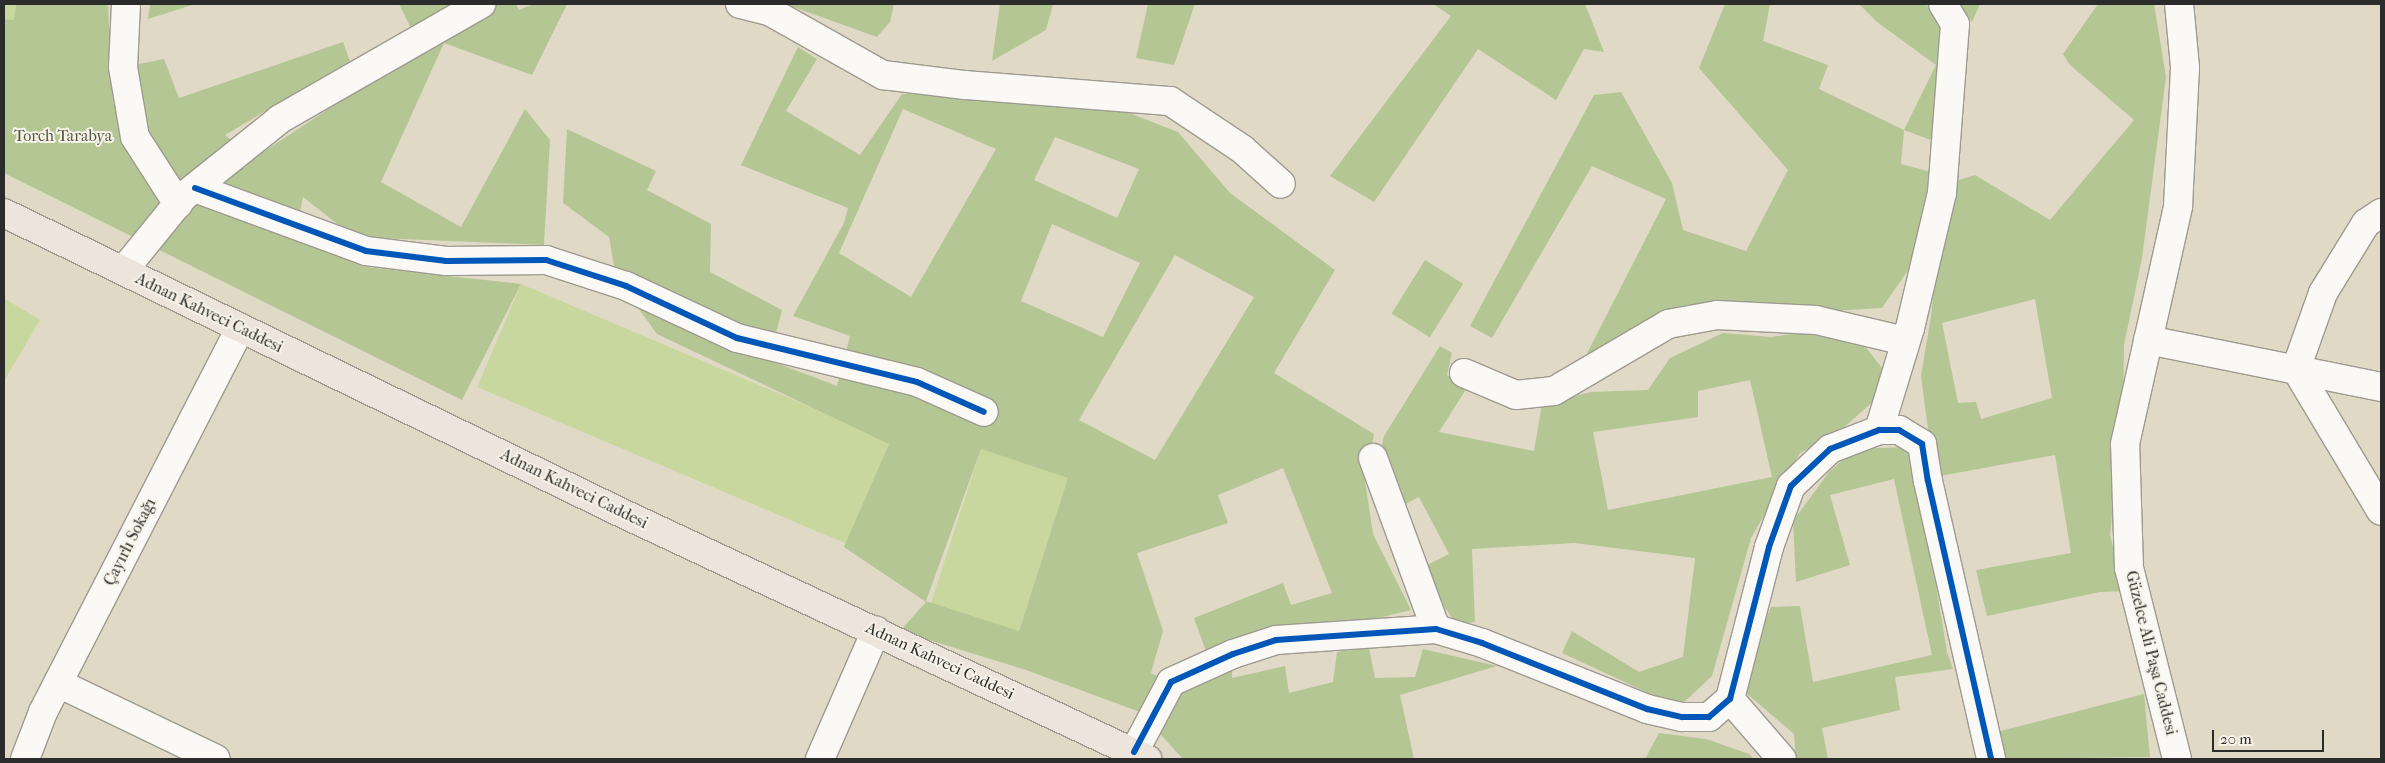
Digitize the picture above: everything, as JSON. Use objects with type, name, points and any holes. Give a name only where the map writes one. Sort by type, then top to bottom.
[{"type":"main road","name":"Adnan Kahveci Caddesi","points":[[4,213],[624,514],[1140,756]]},
{"type":"street","points":[[126,4],[123,67],[135,137],[186,196],[366,251],[446,261],[546,260],[626,286],[737,338],[917,382],[984,412]]},
{"type":"street","points":[[123,271],[186,196],[280,119],[481,4]]},
{"type":"street","points":[[740,4],[771,12],[883,75],[965,86],[1170,101],[1242,148],[1281,184]]},
{"type":"street","points":[[1879,430],[1906,341],[1942,194],[1955,24],[1943,4]]},
{"type":"street","name":"Güzelce Ali Paşa Caddesi","points":[[2177,759],[2129,568],[2125,444],[2178,206],[2186,67],[2179,4]]},
{"type":"street","points":[[2296,369],[2323,293],[2366,224],[2381,212]]},
{"type":"street","points":[[1464,373],[1516,394],[1554,391],[1668,324],[1717,315],[1816,320],[1906,341]]},
{"type":"street","name":"Çayırlı Sokağı","points":[[25,759],[58,683],[240,328]]},
{"type":"street","points":[[2148,340],[2381,387]]},
{"type":"street","points":[[2296,369],[2381,511]]},
{"type":"street","points":[[1140,756],[1171,682],[1233,654],[1276,640],[1436,629],[1482,643],[1647,709],[1682,717],[1709,717],[1730,699],[1769,547],[1791,486],[1830,449],[1879,430],[1899,430],[1922,444],[1928,481],[1991,759]]},
{"type":"street","points":[[1372,458],[1436,629]]},
{"type":"street","points":[[820,759],[876,631]]},
{"type":"street","points":[[58,683],[216,759]]},
{"type":"street","points":[[1730,699],[1782,759]]},
{"type":"green space","points":[[4,4],[16,4],[14,21],[4,19]]},
{"type":"green space","name":"Torch Tarabya","points":[[16,4],[108,4],[113,103],[136,124],[134,65],[164,59],[179,98],[343,42],[350,61],[225,135],[254,158],[421,48],[399,4],[516,4],[519,10],[533,4],[567,4],[532,75],[444,43],[381,182],[461,227],[525,109],[550,140],[544,245],[354,237],[303,197],[296,233],[366,267],[521,284],[462,400],[4,173],[4,19],[14,20]]},
{"type":"green space","points":[[150,4],[195,4],[148,19]]},
{"type":"green space","points":[[785,4],[894,4],[890,22],[877,37]]},
{"type":"green space","points":[[1000,4],[1053,4],[1046,30],[992,61]]},
{"type":"green space","points":[[1148,4],[1195,4],[1174,65],[1136,58]]},
{"type":"green space","points":[[1433,4],[1585,4],[1604,52],[1584,49],[1556,100],[1478,49],[1374,202],[1330,176],[1451,16]]},
{"type":"green space","points":[[1725,4],[1770,4],[1763,41],[1828,65],[1819,89],[1904,130],[1901,164],[1935,173],[1920,253],[1882,308],[1707,318],[1576,375],[1666,199],[1592,166],[1492,338],[1470,326],[1594,95],[1621,92],[1672,183],[1683,230],[1746,251],[1788,170],[1699,68]]},
{"type":"green space","points":[[1859,4],[1926,4],[1941,22],[1944,145],[1904,130],[1936,65],[1877,22]]},
{"type":"green space","points":[[1960,4],[1980,4],[1972,22]]},
{"type":"green space","points":[[2098,4],[2154,4],[2166,77],[2142,258],[2124,345],[2123,406],[2110,535],[2124,591],[2100,592],[1987,616],[1976,570],[2071,553],[2055,455],[1940,476],[1928,429],[1921,376],[1931,316],[1945,184],[1975,175],[2050,220],[2134,120],[2070,65],[2063,54]],"holes":[[[2035,299],[2052,398],[1981,419],[1976,402],[1958,403],[1942,323]]]},
{"type":"green space","points":[[798,47],[817,59],[786,111],[860,155],[902,94],[1098,92],[1134,115],[1178,132],[1230,193],[1335,270],[1274,373],[1374,434],[1365,481],[1373,534],[1411,610],[1358,623],[1233,644],[1232,678],[1285,666],[1289,693],[1333,682],[1337,652],[1369,648],[1375,678],[1415,677],[1423,649],[1497,666],[1400,695],[1414,759],[1183,759],[1140,712],[1026,670],[900,631],[926,602],[844,547],[889,444],[657,334],[616,277],[609,237],[563,203],[567,129],[656,171],[647,190],[711,224],[710,272],[782,310],[774,341],[779,364],[837,386],[850,336],[793,316],[844,223],[848,208],[741,165]],"holes":[[[903,109],[996,149],[911,297],[839,253]],[[1055,137],[1139,169],[1117,218],[1034,180]],[[1052,224],[1140,263],[1103,337],[1021,301]],[[1175,255],[1254,297],[1155,460],[1079,420]],[[981,449],[1068,478],[1019,631],[926,601]],[[1283,468],[1332,593],[1291,605],[1283,583],[1194,618],[1206,651],[1172,684],[1151,673],[1163,631],[1137,553],[1228,523],[1218,495]]]},
{"type":"green space","points":[[1425,260],[1463,284],[1430,337],[1392,313]]},
{"type":"green space","points":[[521,284],[890,441],[846,544],[477,387]]},
{"type":"green space","points":[[4,298],[40,320],[4,381]]},
{"type":"green space","points":[[1812,331],[1860,340],[1882,368],[1876,399],[1842,429],[1800,453],[1751,538],[1712,676],[1679,707],[1562,653],[1572,631],[1639,672],[1683,657],[1695,558],[1574,543],[1472,549],[1475,622],[1457,624],[1417,570],[1449,554],[1419,497],[1387,514],[1373,486],[1384,436],[1440,346],[1452,353],[1447,375],[1468,386],[1439,432],[1534,451],[1542,404],[1591,392],[1648,390],[1670,358],[1723,333],[1771,337]],"holes":[[[1750,380],[1772,477],[1608,510],[1593,432],[1698,417],[1698,391]]]},
{"type":"green space","points":[[1906,447],[1916,466],[1947,652],[1953,669],[1895,677],[1900,710],[1822,728],[1828,759],[1796,759],[1794,734],[1738,686],[1771,607],[1800,606],[1813,682],[1932,655],[1894,479],[1830,495],[1850,565],[1796,582],[1793,521],[1829,472],[1855,449]]},
{"type":"green space","points":[[981,449],[1068,477],[1018,632],[931,604]]},
{"type":"green space","points":[[2144,694],[2150,757],[1998,759],[1993,733]]},
{"type":"green space","points":[[1659,733],[1706,739],[1749,754],[1754,759],[1645,759]]},
{"type":"cycle path","points":[[195,188],[366,251],[446,261],[546,260],[626,286],[737,338],[917,382],[984,412]]},
{"type":"cycle path","points":[[1134,752],[1171,682],[1233,654],[1276,640],[1436,629],[1482,643],[1647,709],[1682,717],[1709,717],[1730,699],[1769,547],[1791,486],[1830,449],[1879,430],[1899,430],[1922,444],[1928,481],[1991,759]]}]
